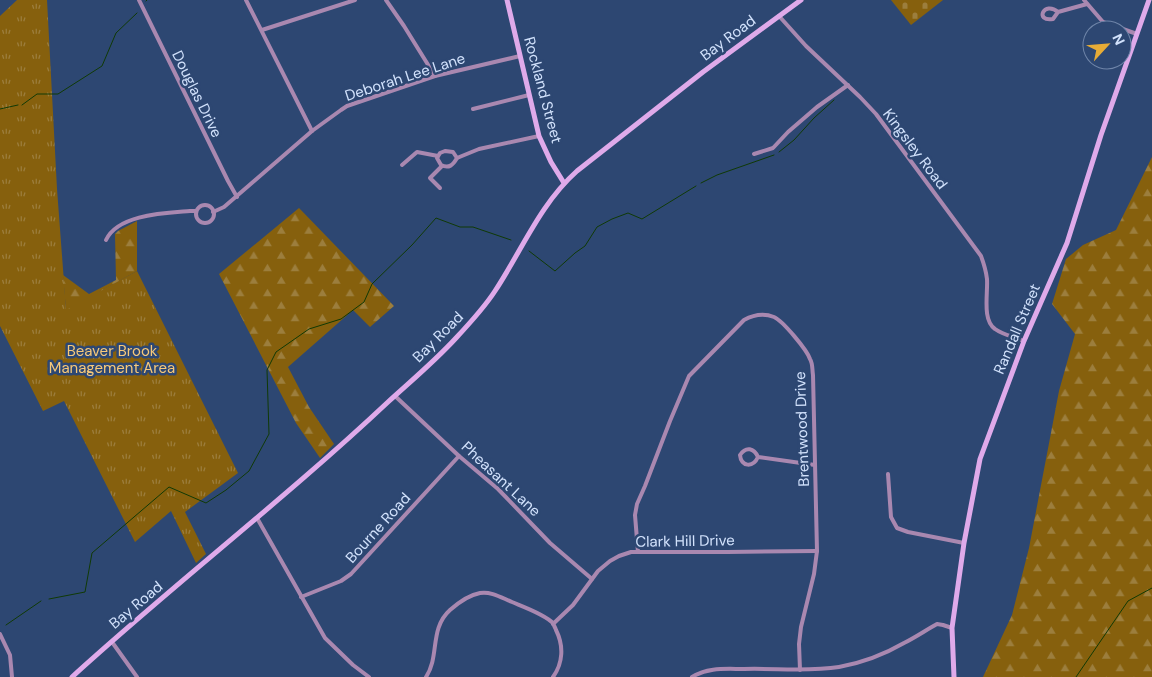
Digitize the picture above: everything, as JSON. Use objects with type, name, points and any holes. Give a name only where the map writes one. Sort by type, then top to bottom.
[{"type":"main road","name":"Rockland Street","points":[[507,0],[539,136],[551,162],[564,182]]},
{"type":"main road","name":"Bay Road","points":[[72,677],[331,454],[431,363],[476,316],[494,293],[542,212],[564,182],[703,72],[801,0]]},
{"type":"main road","name":"Randall Street","points":[[954,677],[952,628],[964,543],[980,459],[1024,341],[1067,243],[1101,135],[1149,0]]},
{"type":"street","name":"Douglas Drive","points":[[139,0],[237,197]]},
{"type":"street","points":[[246,0],[312,131]]},
{"type":"street","points":[[262,30],[355,0]]},
{"type":"street","points":[[386,0],[435,76]]},
{"type":"street","points":[[1058,12],[1085,2],[1104,22],[1137,34]]},
{"type":"street","name":"Kingsley Road","points":[[779,16],[806,46],[876,114],[981,256],[986,273],[988,320],[997,330],[1024,341]]},
{"type":"street","name":"Deborah Lee Lane","points":[[213,212],[206,205],[200,206],[196,211],[197,218],[204,222],[210,220],[213,212],[224,207],[237,197],[312,131],[348,106],[435,76],[520,56]]},
{"type":"street","points":[[754,154],[773,148],[788,132],[822,103],[848,85]]},
{"type":"street","points":[[472,109],[529,95]]},
{"type":"street","points":[[440,188],[430,178],[442,166],[454,164],[457,158],[479,149],[539,136]]},
{"type":"street","points":[[438,156],[442,152],[448,151],[453,152],[457,158]]},
{"type":"street","points":[[402,165],[416,152],[438,156]]},
{"type":"street","points":[[438,156],[438,161],[442,166]]},
{"type":"street","name":"Deborah Lee Lane","points":[[106,240],[114,229],[138,217],[196,211]]},
{"type":"street","name":"Brentwood Drive","points":[[638,552],[637,504],[689,376],[744,320],[753,316],[774,317],[782,323],[806,351],[812,362],[817,550],[814,574],[801,627],[799,644],[800,670]]},
{"type":"street","name":"Pheasant Lane","points":[[394,396],[498,489],[550,543],[592,579]]},
{"type":"street","points":[[751,449],[756,452],[758,457],[750,465],[746,465],[741,460],[740,454],[744,450],[751,449]]},
{"type":"street","name":"Bourne Road","points":[[301,597],[341,581],[351,574],[459,456]]},
{"type":"street","points":[[758,457],[815,465]]},
{"type":"street","points":[[888,474],[891,517],[897,528],[908,532],[964,543]]},
{"type":"street","points":[[257,518],[325,638],[353,665],[369,677]]},
{"type":"street","name":"Clark Hill Drive","points":[[553,624],[573,605],[598,571],[610,561],[631,552],[817,550]]},
{"type":"street","points":[[426,677],[431,665],[441,622],[450,610],[473,595],[483,593],[499,596],[534,611],[553,624],[562,648],[558,669],[553,677]]},
{"type":"street","points":[[692,677],[703,671],[721,668],[800,670],[839,667],[860,662],[903,644],[937,624],[952,628]]},
{"type":"street","points":[[0,634],[10,655],[12,677]]},
{"type":"street","points":[[112,642],[137,677]]},
{"type":"green space","name":"Beaver Brook Management Area","points":[[17,0],[47,0],[57,189],[66,309],[137,271],[238,473],[185,512],[206,554],[196,563],[171,511],[135,542],[64,401],[43,411],[0,326],[0,16]]},
{"type":"green space","points":[[891,0],[943,0],[911,25]]},
{"type":"green space","points":[[1152,157],[1152,677],[983,677],[1012,615],[1029,548],[1059,391],[1075,334],[1052,304],[1066,259],[1083,245],[1116,230]]},
{"type":"green space","points":[[299,208],[394,306],[370,327],[353,310],[288,367],[309,407],[334,444],[320,458],[296,423],[219,274]]},
{"type":"green space","points":[[137,221],[137,271],[66,310],[63,275],[89,294],[116,280],[115,234]]},
{"type":"waterway","points":[[22,105],[37,94],[58,94],[102,66],[116,33],[137,13]]},
{"type":"waterway","points":[[779,152],[794,140],[834,100]]},
{"type":"waterway","points":[[0,109],[18,105]]},
{"type":"waterway","points":[[701,183],[717,175],[774,155]]},
{"type":"waterway","points":[[529,251],[555,271],[585,246],[597,227],[628,213],[642,219],[696,186]]},
{"type":"waterway","points":[[49,599],[85,592],[92,553],[169,487],[206,503],[226,490],[249,471],[269,434],[267,370],[276,352],[309,329],[341,319],[364,302],[372,284],[412,245],[436,218],[460,227],[473,227],[511,240]]},
{"type":"waterway","points":[[1076,677],[1128,601],[1152,588]]},
{"type":"waterway","points":[[6,625],[41,601]]}]
